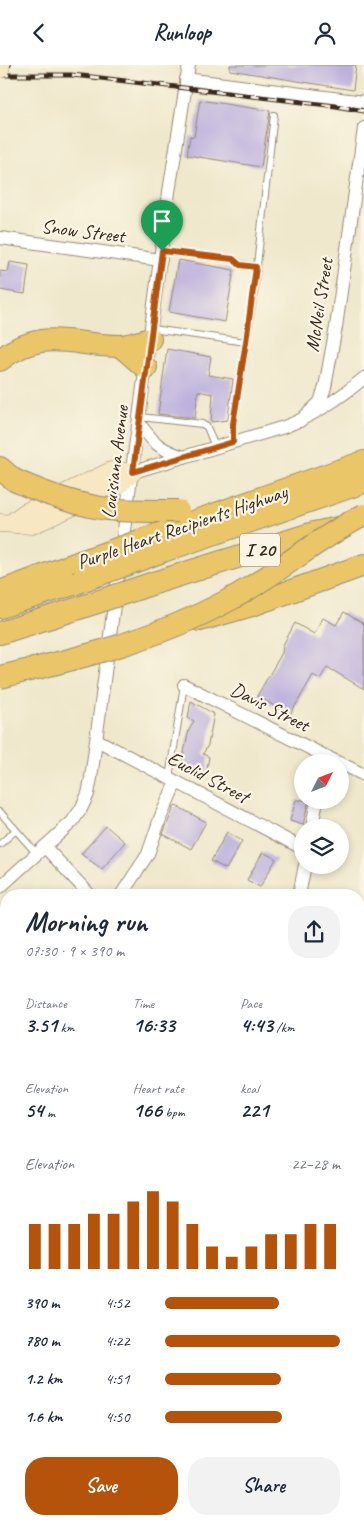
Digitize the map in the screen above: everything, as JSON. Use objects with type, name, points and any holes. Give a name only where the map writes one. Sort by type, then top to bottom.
[{"type":"highway","points":[[0,360],[18,347],[42,340],[57,339],[122,347],[151,334]]},
{"type":"highway","points":[[122,347],[146,368]]},
{"type":"highway","name":"Purple Heart Recipients Highway","points":[[0,592],[78,572],[163,542],[364,462]]},
{"type":"highway","points":[[5,473],[31,488],[76,502],[115,510],[178,511],[221,504],[310,482]]},
{"type":"highway","points":[[163,542],[364,482]]},
{"type":"highway","points":[[0,677],[99,653],[148,637],[184,622],[250,589],[316,544],[364,515]]},
{"type":"highway","name":"I 20","points":[[0,633],[314,533],[364,521]]},
{"type":"highway","points":[[184,622],[206,619],[245,608],[364,565]]},
{"type":"highway","points":[[0,607],[78,572]]},
{"type":"street","points":[[0,69],[1,65]]},
{"type":"street","name":"Louisiana Avenue","points":[[0,887],[72,822],[88,794],[189,65]]},
{"type":"street","points":[[186,79],[364,102]]},
{"type":"street","name":"McNeil Street","points":[[300,421],[320,401],[325,387],[336,327],[364,128]]},
{"type":"street","name":"Snow Street","points":[[0,238],[162,256]]},
{"type":"street","points":[[5,523],[111,471],[133,472],[300,421],[341,398],[364,378]]},
{"type":"street","points":[[139,420],[157,445],[184,457]]},
{"type":"street","name":"Davis Street","points":[[184,685],[315,754]]},
{"type":"street","name":"Euclid Street","points":[[96,740],[294,844]]},
{"type":"street","name":"Davis Street","points":[[349,768],[364,775]]},
{"type":"street","points":[[125,889],[148,854],[173,780]]},
{"type":"street","points":[[41,850],[83,889]]},
{"type":"street","points":[[300,889],[303,874]]},
{"type":"lane","points":[[233,442],[233,424],[256,267],[274,115]]},
{"type":"lane","points":[[162,256],[233,259],[240,265],[256,267]]},
{"type":"lane","points":[[151,334],[246,342]]},
{"type":"lane","points":[[139,420],[202,424],[207,427],[215,447]]},
{"type":"lane","points":[[173,780],[184,685]]},
{"type":"lane","points":[[0,812],[16,830],[41,850]]},
{"type":"lane","points":[[0,844],[16,830]]},
{"type":"building","points":[[230,65],[356,65],[353,90],[230,70]]},
{"type":"building","points":[[200,100],[270,111],[261,167],[187,155],[190,136],[194,137]]},
{"type":"building","points":[[178,260],[234,270],[225,322],[169,312]]},
{"type":"building","points":[[10,262],[29,265],[25,294],[0,290],[0,271],[8,272]]},
{"type":"building","points":[[167,349],[211,357],[208,375],[233,379],[228,420],[211,422],[213,394],[198,391],[195,418],[158,414]]},
{"type":"building","points":[[344,612],[364,624],[364,689],[327,667],[320,679],[313,675],[290,715],[257,696],[282,653],[283,645],[295,623],[314,634],[323,618],[336,625]]},
{"type":"building","points":[[191,701],[214,714],[208,745],[203,754],[209,757],[206,774],[182,761],[189,730],[194,721],[188,718]]},
{"type":"building","points":[[175,805],[206,822],[191,849],[163,834]]},
{"type":"building","points":[[294,807],[294,809],[307,809],[304,819],[294,819],[294,822],[290,821]]},
{"type":"building","points":[[106,826],[125,842],[102,869],[81,854]]},
{"type":"building","points":[[227,832],[242,841],[226,869],[211,861]]},
{"type":"building","points":[[263,852],[276,859],[260,887],[247,880]]},
{"type":"railway","points":[[0,66],[9,65]]},
{"type":"railway","points":[[0,75],[71,75],[92,77],[364,111]]},
{"type":"route","points":[[162,251],[233,259],[240,265],[256,267],[254,291],[233,424],[233,442],[133,472],[146,368],[162,251]]}]
